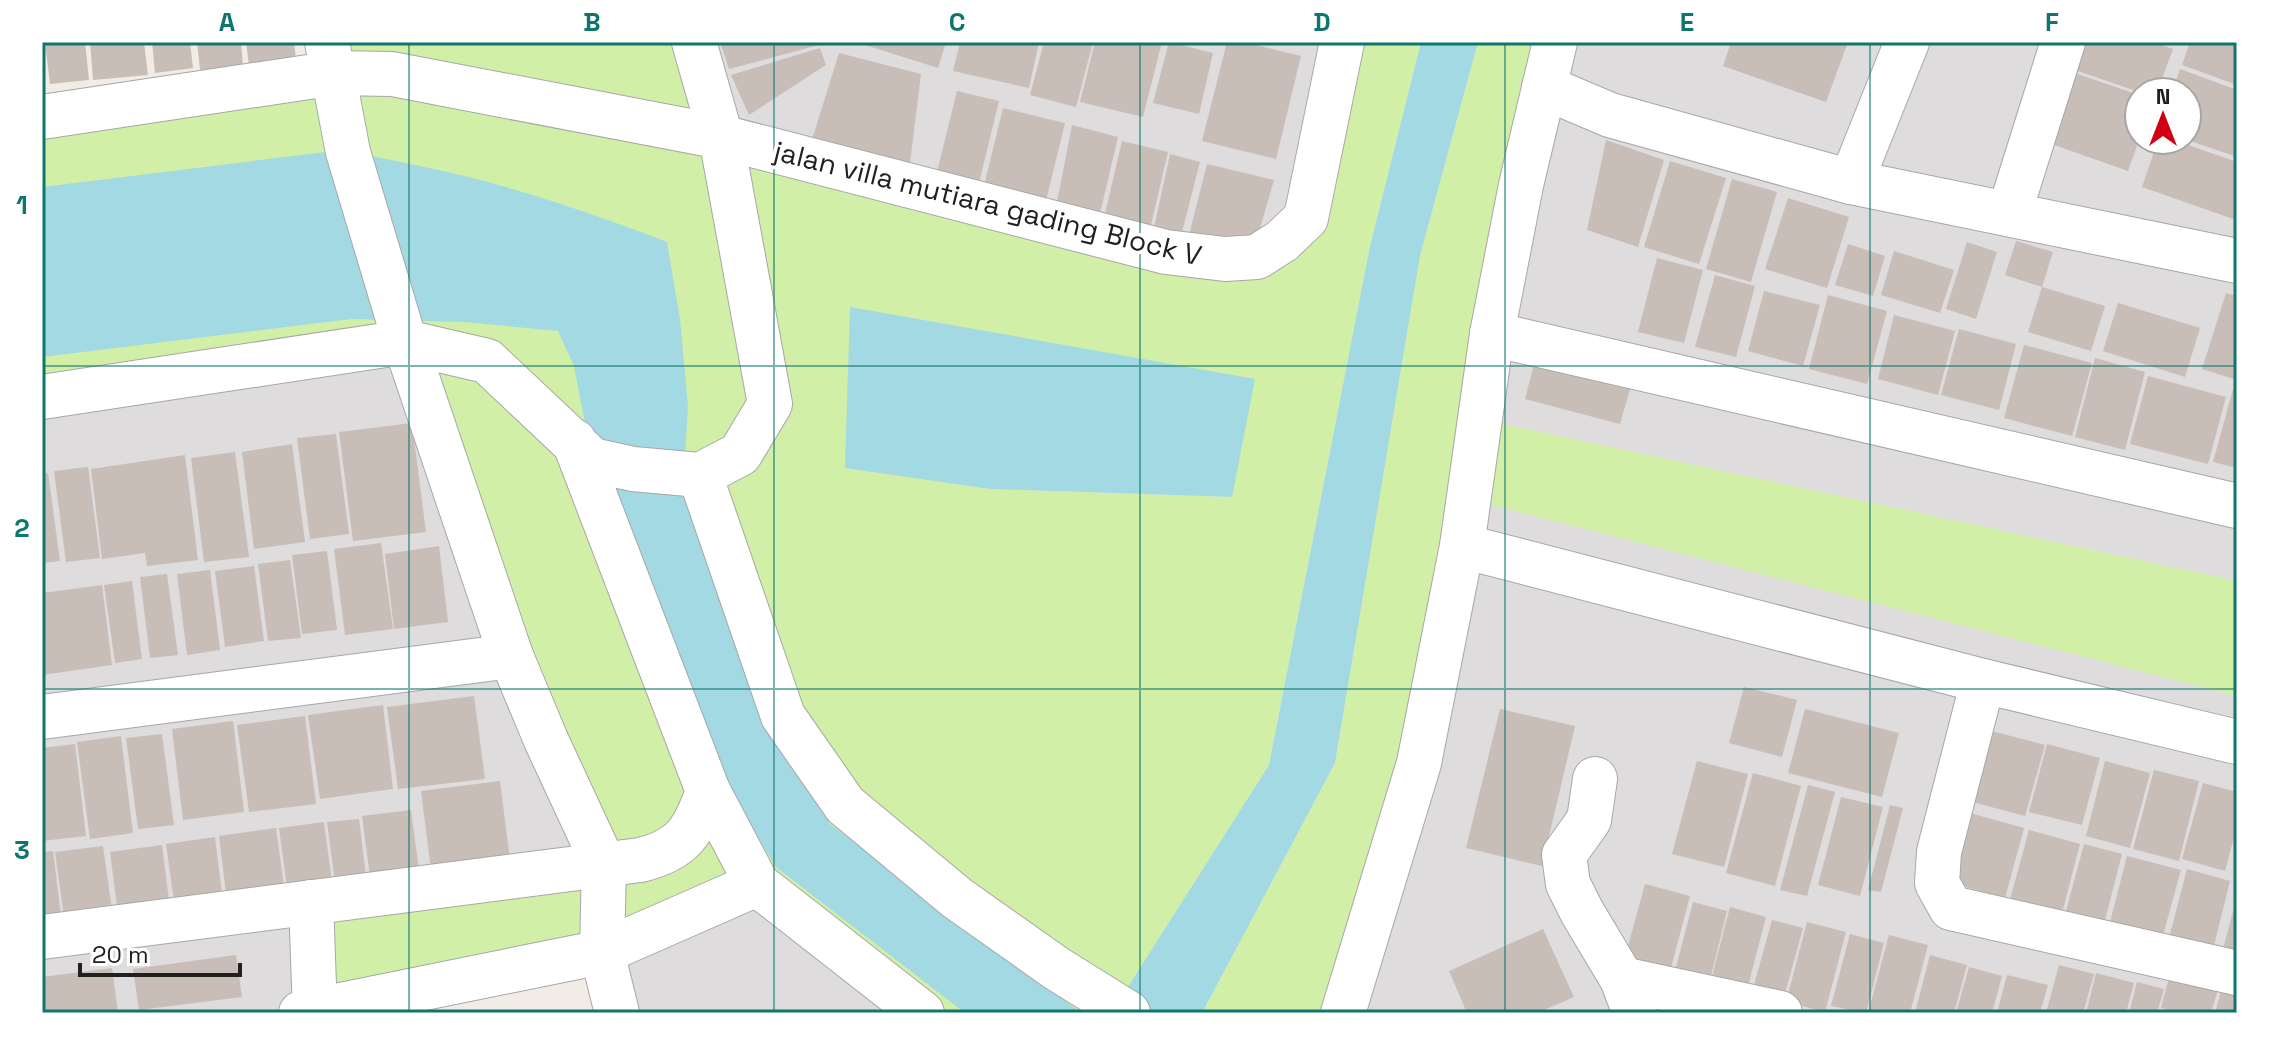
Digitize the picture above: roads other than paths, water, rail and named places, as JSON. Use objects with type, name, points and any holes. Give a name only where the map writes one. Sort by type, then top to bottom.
[{"type":"street","points":[[42,397],[405,342],[487,361],[592,460],[633,469],[700,475],[740,454],[770,404],[721,137],[694,42]]},
{"type":"street","points":[[1343,1013],[1419,763],[1462,546],[1492,334],[1521,185],[1555,42]]},
{"type":"street","points":[[1851,182],[1907,42]]},
{"type":"street","points":[[2009,214],[2063,42]]},
{"type":"street","name":"jalan villa mutiara gading Block V","points":[[42,117],[331,58],[392,74],[721,137],[1166,252],[1225,259],[1257,257],[1282,241],[1306,218],[1330,45]]},
{"type":"street","points":[[331,58],[348,152],[405,342],[511,656],[604,865],[602,952],[617,1013]]},
{"type":"street","points":[[1544,87],[1610,115],[1851,182],[2237,261]]},
{"type":"street","points":[[1492,334],[2237,506]]},
{"type":"street","points":[[574,441],[708,791],[757,884],[922,1013]]},
{"type":"street","points":[[700,475],[783,716],[845,805],[957,898],[1056,968],[1128,1013]]},
{"type":"street","points":[[1462,546],[1983,681],[2237,742]]},
{"type":"street","points":[[42,717],[511,656]]},
{"type":"street","points":[[1983,681],[1939,852],[1937,883],[1951,908],[2237,973]]},
{"type":"street","points":[[1595,779],[1589,820],[1564,855],[1568,884],[1629,996],[1780,1013]]},
{"type":"street","points":[[42,937],[658,856],[682,841],[697,823],[708,791]]},
{"type":"street","points":[[311,902],[311,1012],[602,952],[757,884]]},
{"type":"water","points":[[1421,42],[1478,42],[1420,256],[1335,763],[1202,1013],[1108,1013],[1117,1004],[1269,765],[1370,246]]},
{"type":"water","points":[[326,152],[379,158],[476,179],[572,208],[667,242],[680,319],[688,406],[684,474],[766,726],[830,824],[1081,1013],[965,1013],[776,867],[707,754],[592,460],[574,366],[558,331],[465,322],[351,319],[42,357],[42,187]]},
{"type":"water","points":[[850,307],[1255,379],[1232,497],[990,489],[845,468]]}]
